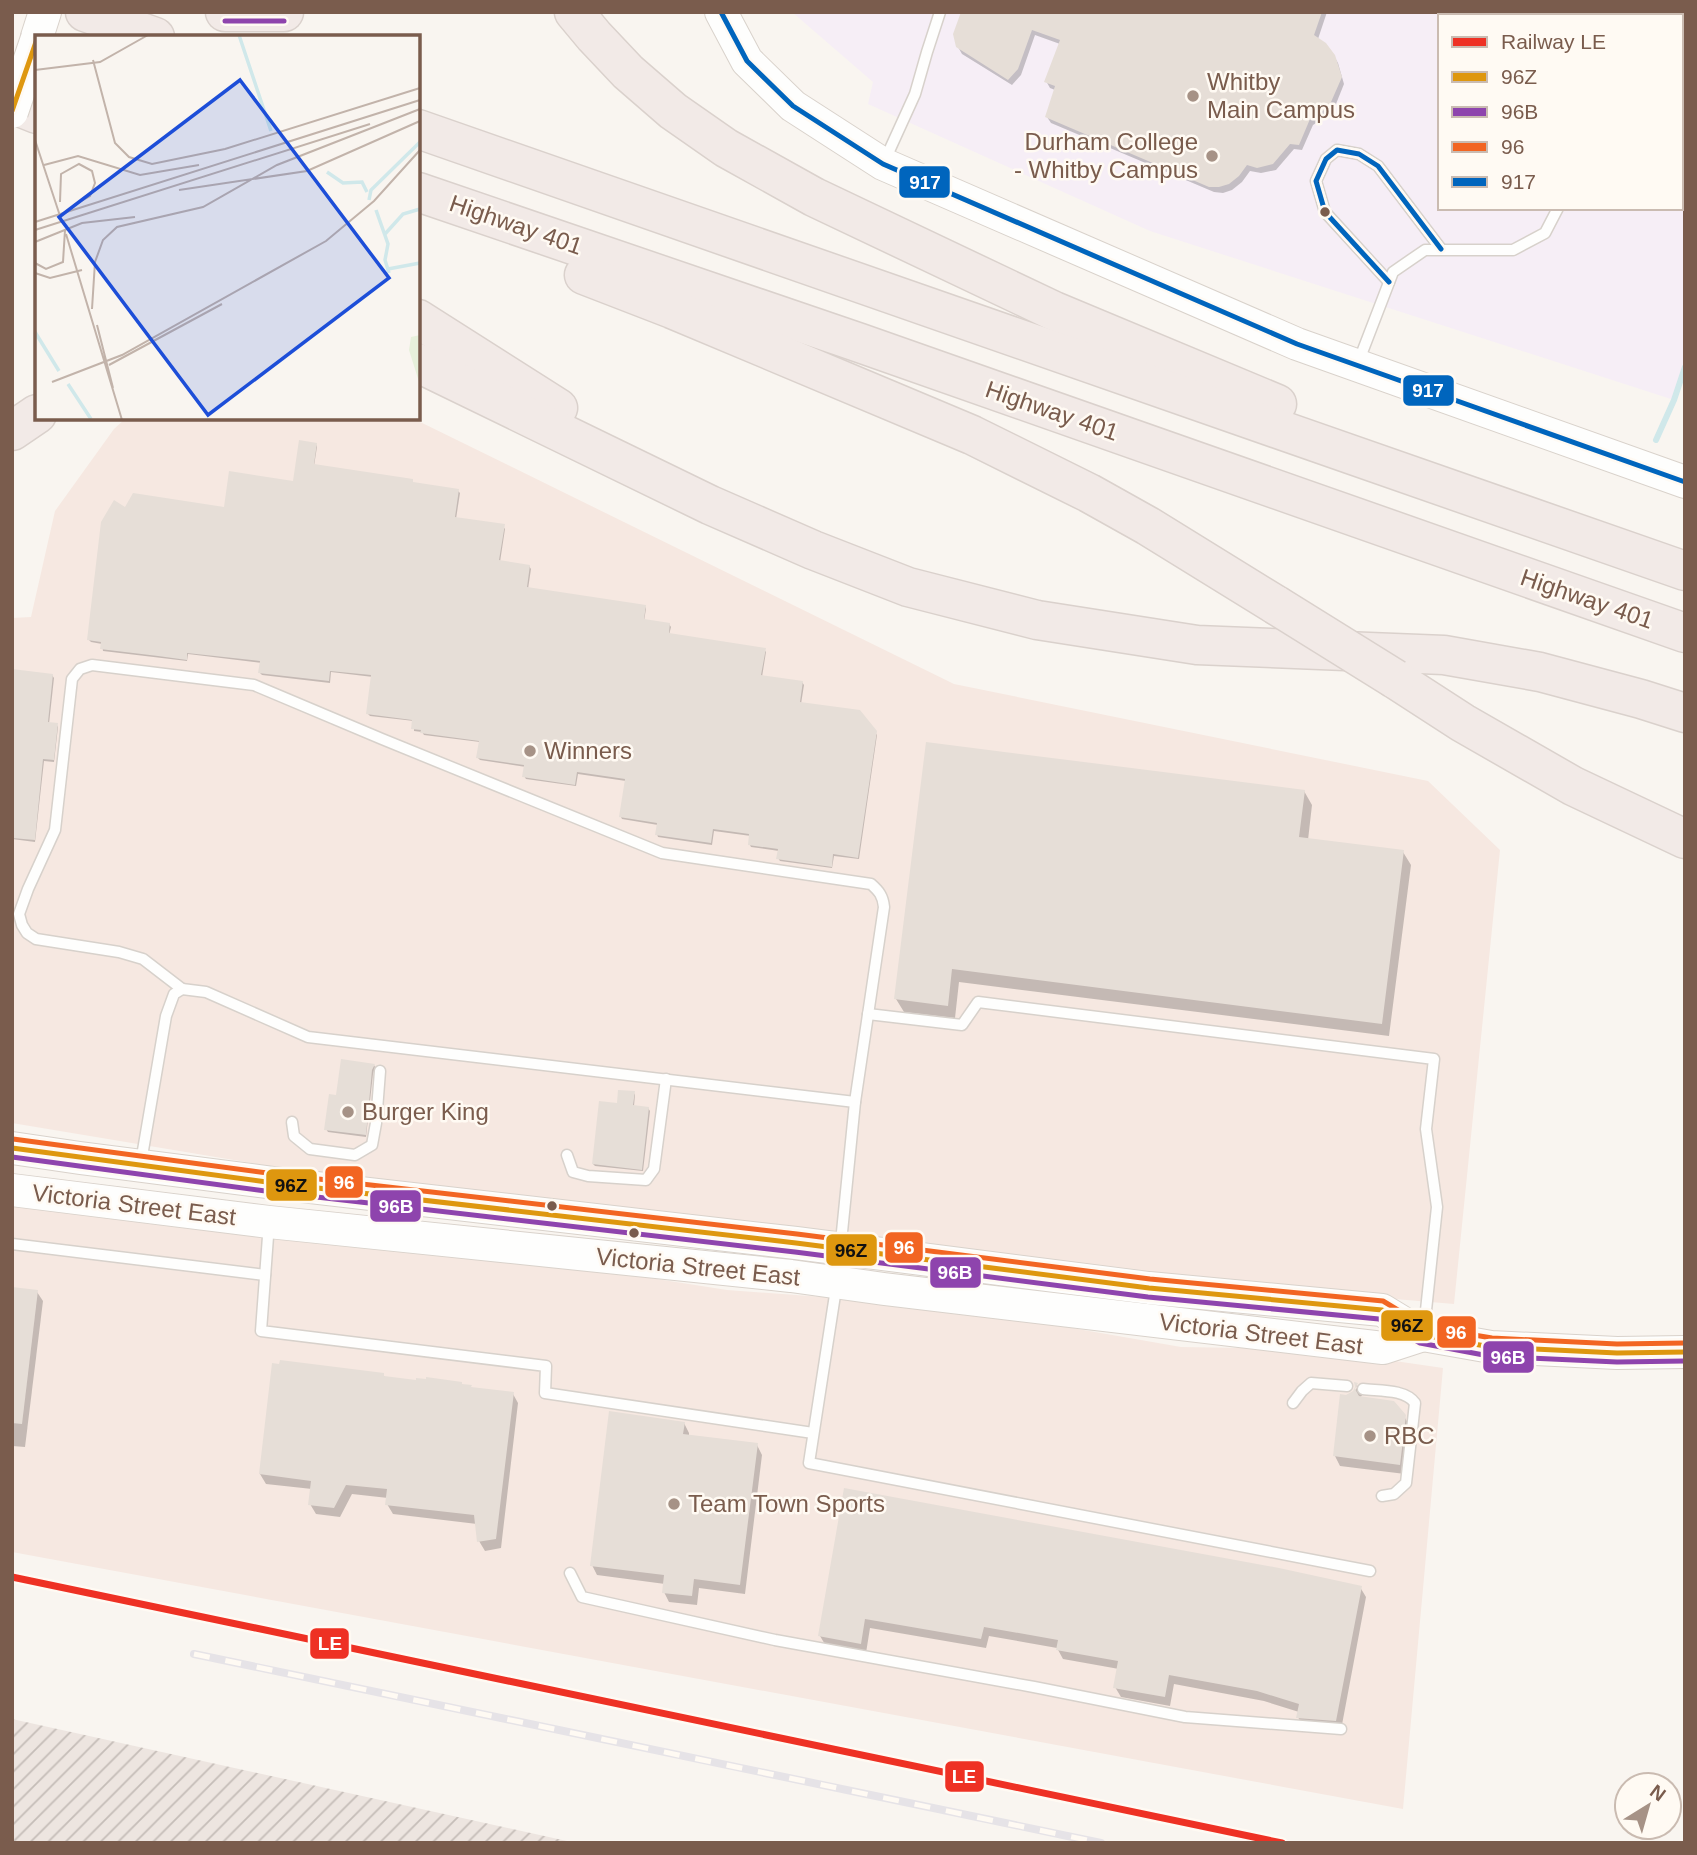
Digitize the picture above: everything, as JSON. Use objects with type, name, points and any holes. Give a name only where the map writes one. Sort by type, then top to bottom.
[{"type":"highway","points":[[85,12],[149,35]]},
{"type":"highway","points":[[225,12],[284,12]]},
{"type":"highway","points":[[575,12],[594,37],[628,72],[673,111],[726,148],[814,197],[1066,316],[1685,569]]},
{"type":"highway","points":[[12,47],[35,55]]},
{"type":"highway","points":[[12,104],[35,113]]},
{"type":"highway","points":[[420,130],[1685,569]]},
{"type":"highway","name":"Highway 401","points":[[420,193],[847,339],[1685,633]]},
{"type":"highway","points":[[420,213],[672,309],[972,435],[1088,492],[1148,526],[1463,723],[1573,786],[1685,839]]},
{"type":"highway","points":[[420,320],[710,505]]},
{"type":"highway","points":[[420,364],[710,505],[813,550],[908,587],[1037,620],[1198,645],[1444,655],[1540,672],[1685,713]]},
{"type":"highway","points":[[12,431],[35,415]]},
{"type":"main road","points":[[38,35],[45,12]]},
{"type":"main road","points":[[721,12],[747,61],[793,106],[883,164],[1297,344],[1685,482]]},
{"type":"main road","points":[[12,112],[35,43]]},
{"type":"main road","name":"Victoria Street East","points":[[12,1148],[274,1183],[796,1243],[1149,1288],[1382,1310],[1423,1335],[1491,1347],[1617,1353],[1685,1352]]},
{"type":"main road","points":[[12,1170],[122,1183],[134,1177],[141,1165]]},
{"type":"main road","name":"Victoria Street East","points":[[12,1190],[269,1222],[836,1282],[1382,1348],[1423,1335]]},
{"type":"lane","points":[[883,164],[915,94],[940,12]]},
{"type":"lane","points":[[1389,282],[1325,212],[1316,181],[1326,159],[1337,150],[1359,154],[1378,166],[1441,249]]},
{"type":"lane","points":[[1357,366],[1393,272],[1425,250],[1513,250],[1545,233],[1557,210]]},
{"type":"lane","points":[[855,1101],[308,1037],[206,992],[182,989],[143,959],[119,952],[36,939],[27,933],[19,914],[55,830],[72,679],[80,669],[92,665],[254,685],[662,853],[871,884],[883,898],[884,908],[855,1101],[836,1282],[809,1463],[1370,1571]]},
{"type":"lane","points":[[141,1165],[166,1016],[174,994],[182,989]]},
{"type":"lane","points":[[868,1014],[962,1025],[978,1002],[1434,1059],[1426,1129],[1437,1207],[1423,1335]]},
{"type":"lane","points":[[292,1122],[294,1136],[310,1149],[355,1156],[372,1145],[380,1071]]},
{"type":"lane","points":[[567,1155],[573,1172],[588,1176],[646,1180],[654,1169],[666,1079]]},
{"type":"lane","points":[[269,1222],[261,1331],[546,1366],[545,1393],[813,1433]]},
{"type":"lane","points":[[12,1244],[265,1275]]},
{"type":"lane","points":[[1293,1403],[1311,1383],[1347,1386]]},
{"type":"lane","points":[[1363,1389],[1402,1394],[1415,1403],[1406,1483],[1394,1494],[1382,1496]]},
{"type":"lane","points":[[570,1573],[582,1597],[775,1640],[1034,1686],[1185,1717],[1341,1729]]},
{"type":"shaded area","name":"Durham College - Whitby Campus","points":[[792,12],[1685,12],[1685,367],[1674,400],[1150,231],[868,104],[873,82]]},
{"type":"shaded area","points":[[124,420],[416,420],[954,684],[1428,781],[1500,850],[1454,1304],[1289,1290],[287,1169],[12,1123],[12,618],[31,617],[55,511],[114,429]]},
{"type":"shaded area","points":[[12,1196],[625,1274],[727,1290],[946,1306],[1181,1347],[1312,1349],[1443,1368],[1403,1809],[12,1552]]},
{"type":"shaded area","points":[[12,1719],[576,1843],[12,1843]]},
{"type":"building","name":"Whitby Main Campus","points":[[961,12],[1322,12],[1314,35],[1326,43],[1335,55],[1342,77],[1331,102],[1310,119],[1299,145],[1290,144],[1273,164],[1257,168],[1247,165],[1229,184],[1209,187],[1045,117],[1055,86],[1044,82],[1060,40],[1032,30],[1018,69],[1008,80],[956,47],[953,34]]},
{"type":"building","points":[[299,440],[317,443],[314,464],[459,489],[455,517],[505,524],[499,560],[530,565],[527,587],[646,605],[644,619],[670,623],[669,633],[766,648],[761,675],[803,681],[800,702],[860,710],[877,731],[858,858],[833,854],[832,867],[776,859],[778,849],[748,845],[749,834],[713,829],[711,843],[655,835],[657,823],[619,817],[625,779],[577,772],[575,785],[522,777],[524,765],[476,758],[479,741],[420,733],[421,730],[411,729],[412,720],[366,714],[371,675],[330,671],[329,681],[258,673],[260,661],[187,653],[187,660],[100,649],[101,642],[87,640],[101,522],[114,500],[125,507],[133,493],[224,507],[229,471],[293,481]]},
{"type":"building","points":[[12,669],[53,674],[48,722],[58,723],[54,760],[43,759],[35,840],[12,838]]},
{"type":"building","points":[[926,742],[1305,790],[1299,837],[1404,850],[1382,1024],[952,969],[948,1006],[894,999]]},
{"type":"building","name":"Burger King","points":[[341,1059],[375,1064],[372,1070],[366,1135],[324,1130],[329,1094],[336,1095]]},
{"type":"building","points":[[618,1090],[635,1091],[633,1105],[649,1107],[642,1170],[592,1164],[599,1101],[617,1103]]},
{"type":"building","points":[[12,1287],[38,1290],[22,1424],[12,1423]]},
{"type":"building","points":[[280,1360],[384,1373],[384,1376],[416,1380],[426,1377],[462,1382],[472,1385],[471,1387],[514,1392],[496,1539],[477,1542],[474,1515],[385,1505],[387,1489],[346,1485],[334,1508],[308,1505],[311,1481],[259,1474],[272,1363],[279,1364]]},
{"type":"building","name":"RBC","points":[[1354,1382],[1358,1383],[1355,1389],[1359,1396],[1394,1401],[1406,1415],[1400,1465],[1333,1456],[1340,1394],[1346,1395],[1353,1391]]},
{"type":"building","name":"Team Town Sports","points":[[609,1411],[685,1422],[683,1434],[758,1443],[740,1585],[694,1579],[692,1596],[662,1593],[664,1575],[590,1566]]},
{"type":"building","points":[[844,1488],[1279,1568],[1362,1586],[1336,1721],[1296,1718],[1299,1704],[1257,1691],[1169,1675],[1165,1697],[1113,1688],[1118,1661],[1056,1650],[1058,1640],[984,1627],[981,1639],[865,1619],[861,1644],[818,1636]]},
{"type":"waterway","points":[[1656,440],[1685,367]]},
{"type":"railway","points":[[194,1654],[1101,1843]]},
{"type":"rail line","name":"LE","points":[[12,1577],[1282,1843]]},
{"type":"transit line","name":"917","points":[[721,12],[747,61],[793,106],[883,164],[1297,344],[1685,482]]},
{"type":"transit line","name":"96B","points":[[225,21],[284,21]]},
{"type":"transit line","name":"96Z","points":[[12,111],[35,45]]},
{"type":"transit line","name":"917","points":[[1389,282],[1325,212],[1316,181],[1326,159],[1337,150],[1359,154],[1378,166],[1441,249]]},
{"type":"transit line","name":"96","points":[[13,1139],[275,1174],[797,1234],[1150,1279],[1383,1301],[1426,1327],[1492,1338],[1617,1344],[1685,1343]]},
{"type":"transit line","name":"96Z","points":[[12,1148],[274,1183],[796,1243],[1149,1288],[1382,1310],[1423,1335],[1491,1347],[1617,1353],[1685,1352]]},
{"type":"transit line","name":"96B","points":[[12,1157],[273,1192],[795,1252],[1148,1297],[1379,1319],[1420,1343],[1489,1356],[1617,1362],[1685,1361]]},
{"type":"place","name":"Whitby Main Campus","points":[[1193,96]]},
{"type":"place","name":"Durham College - Whitby Campus","points":[[1212,156]]},
{"type":"place","name":"Winners","points":[[530,751]]},
{"type":"place","name":"Burger King","points":[[348,1112]]},
{"type":"place","name":"RBC","points":[[1370,1436]]},
{"type":"place","name":"Team Town Sports","points":[[674,1504]]}]
